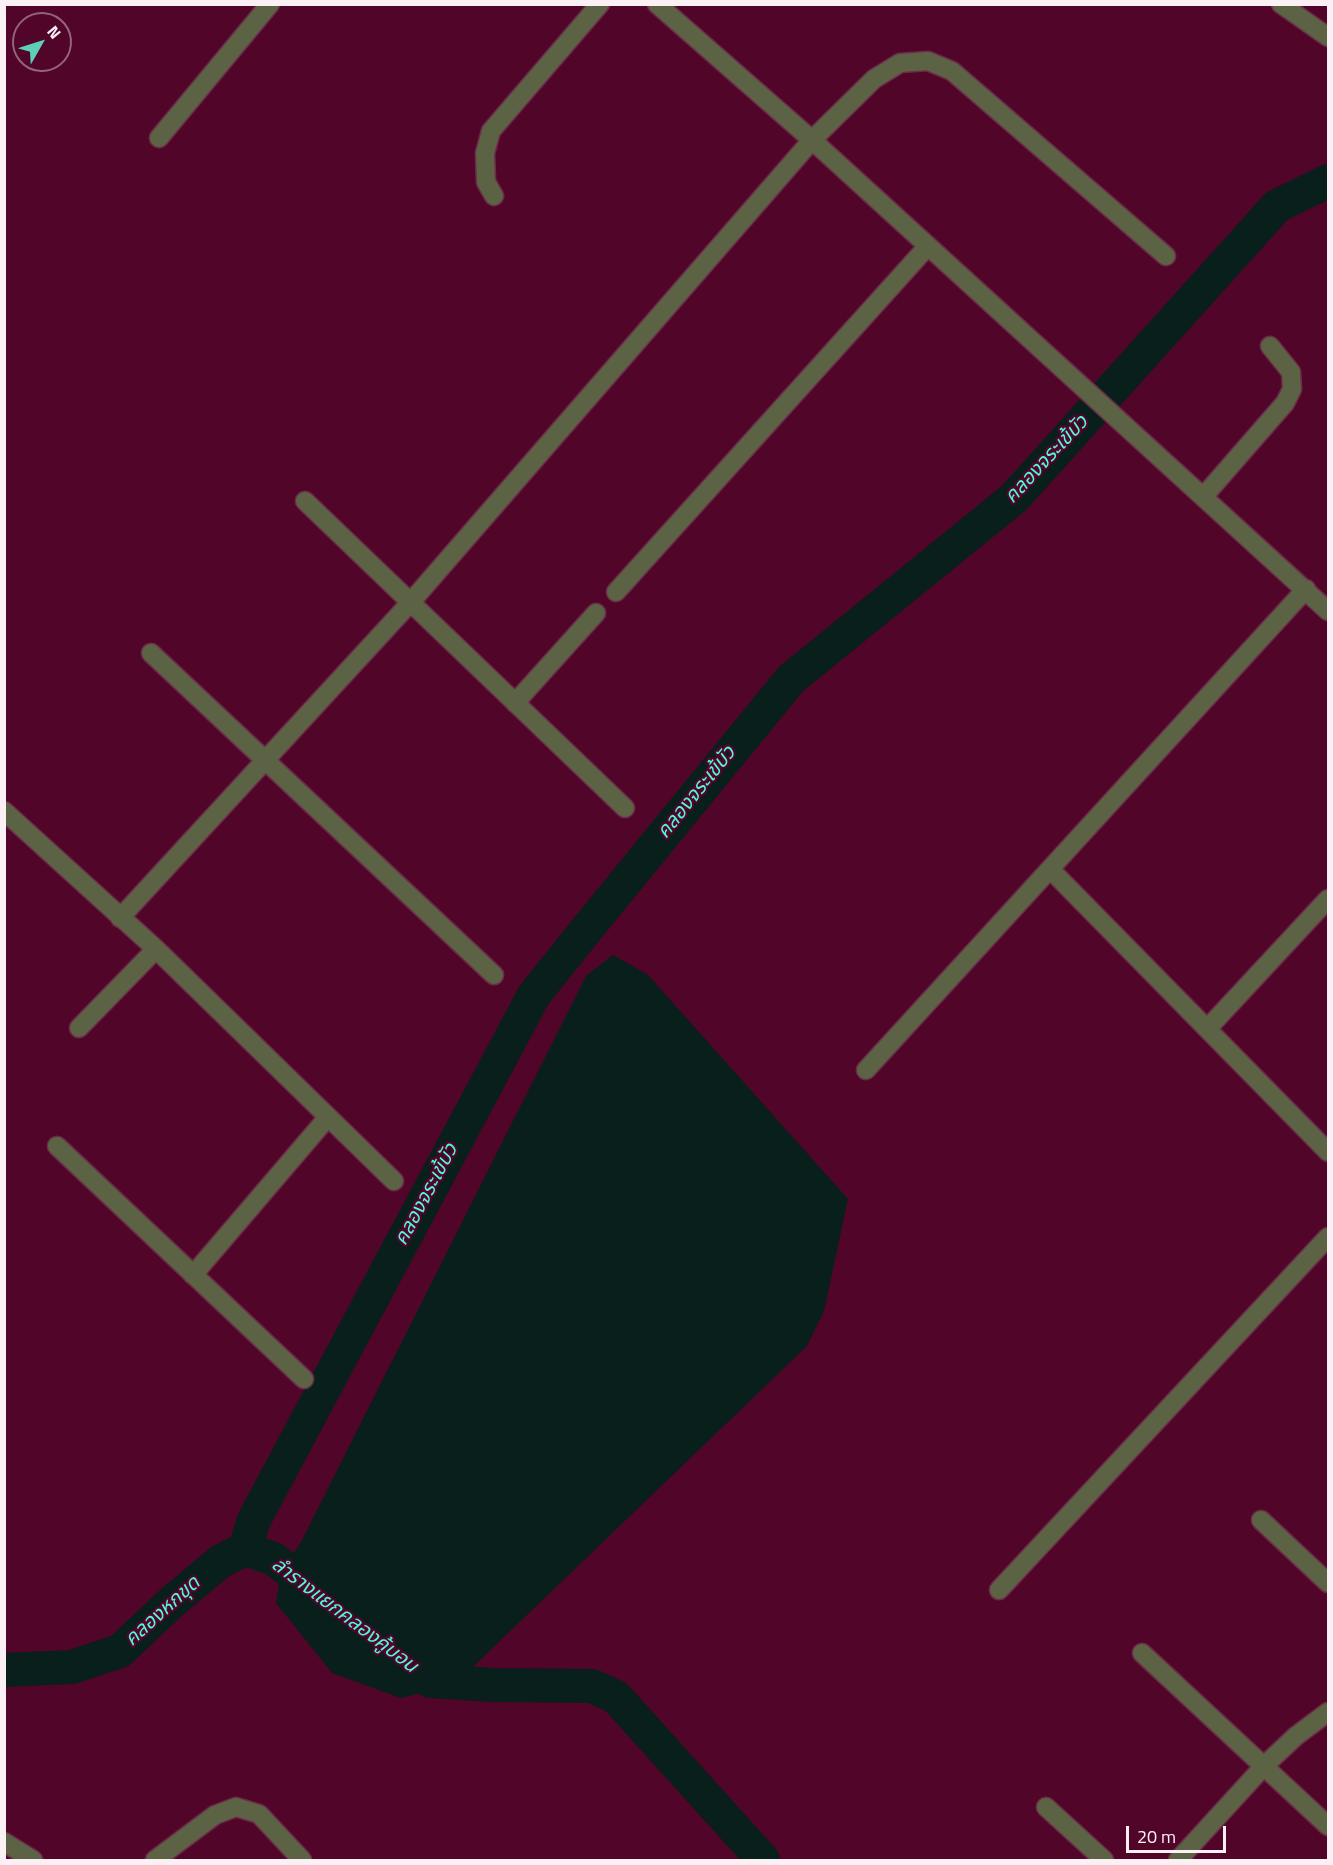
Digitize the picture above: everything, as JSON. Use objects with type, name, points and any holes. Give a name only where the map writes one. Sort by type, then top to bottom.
[{"type":"street","points":[[159,138],[270,4]]},
{"type":"street","points":[[494,196],[486,182],[485,163],[485,153],[491,131],[600,4]]},
{"type":"street","points":[[657,4],[812,140],[1329,611]]},
{"type":"street","points":[[1281,4],[1329,37]]},
{"type":"street","points":[[120,918],[410,603],[812,140],[874,79],[900,63],[928,61],[952,71],[1166,256]]},
{"type":"street","points":[[616,592],[927,247]]},
{"type":"street","points":[[1204,496],[1285,403],[1292,389],[1291,372],[1270,346]]},
{"type":"street","points":[[304,501],[625,808]]},
{"type":"street","points":[[866,1070],[1306,589]]},
{"type":"street","points":[[515,703],[596,613]]},
{"type":"street","points":[[151,653],[494,975]]},
{"type":"street","points":[[4,811],[156,949],[393,1180]]},
{"type":"street","points":[[1050,869],[1329,1152]]},
{"type":"street","points":[[1208,1029],[1329,899]]},
{"type":"street","points":[[79,1028],[156,949]]},
{"type":"street","points":[[193,1275],[328,1117]]},
{"type":"street","points":[[57,1146],[304,1379]]},
{"type":"street","points":[[999,1590],[1329,1237]]},
{"type":"street","points":[[1261,1520],[1329,1583]]},
{"type":"street","points":[[1142,1653],[1329,1826]]},
{"type":"street","points":[[1178,1860],[1264,1766],[1296,1736],[1329,1712]]},
{"type":"street","points":[[155,1860],[215,1815],[236,1807],[259,1814],[302,1860]]},
{"type":"street","points":[[1046,1807],[1104,1860]]},
{"type":"street","points":[[4,1842],[33,1860]]},
{"type":"water","points":[[613,955],[648,975],[848,1199],[824,1311],[807,1346],[454,1685],[401,1698],[332,1673],[276,1603],[280,1576],[302,1540],[586,976]]},
{"type":"waterway","name":"คลองจระเข้บัว","points":[[245,1549],[254,1520],[534,995],[791,679],[1014,498],[1277,206],[1328,181]]},
{"type":"waterway","name":"ลำรางแยกคลองคู้บอน","points":[[245,1549],[274,1559],[321,1596]]},
{"type":"waterway","name":"คลองหกขุด","points":[[4,1670],[72,1667],[120,1651],[173,1601],[221,1561],[245,1549]]},
{"type":"waterway","name":"ลำรางแยกคลองคู้บอน","points":[[415,1669],[430,1681],[494,1685],[592,1686],[616,1697],[763,1860]]}]
